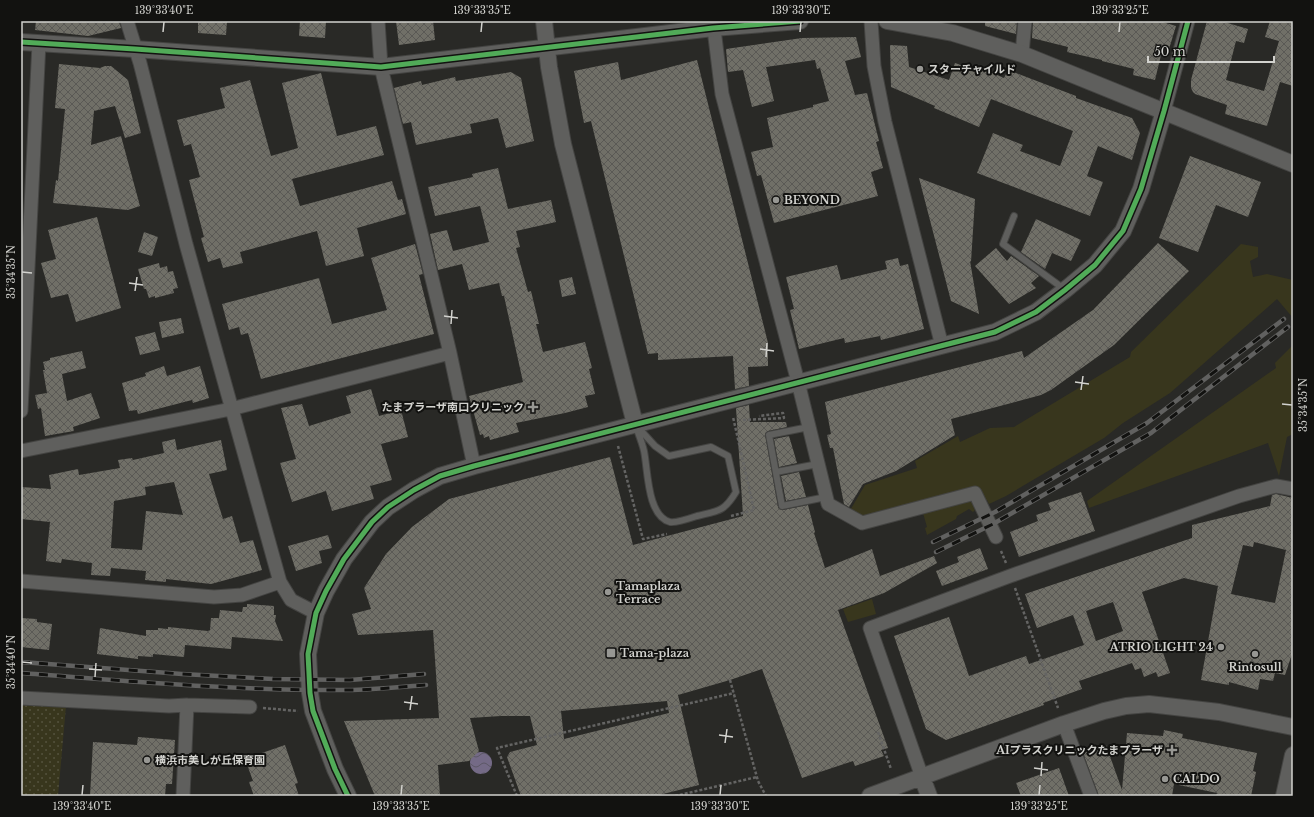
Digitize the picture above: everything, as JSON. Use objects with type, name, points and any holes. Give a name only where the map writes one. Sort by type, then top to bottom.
[{"type":"street","points":[[127,21],[231,409],[280,582],[292,600],[316,613]]},
{"type":"street","points":[[378,21],[381,67],[450,353],[474,466]]},
{"type":"street","points":[[544,21],[546,48],[553,95],[563,144],[635,424]]},
{"type":"street","points":[[21,42],[381,67],[546,48],[713,24],[800,21]]},
{"type":"street","points":[[871,21],[874,66],[885,122],[942,346]]},
{"type":"street","points":[[886,21],[953,33],[1022,54],[1293,164]]},
{"type":"street","points":[[1022,54],[1025,21]]},
{"type":"street","points":[[348,796],[335,768],[313,712],[308,654],[316,613],[326,591],[344,559],[372,522],[388,507],[414,490],[440,476],[635,424],[995,332],[1036,312],[1095,265],[1122,231],[1141,189],[1188,21]]},
{"type":"street","points":[[713,24],[722,94],[798,382],[828,504],[862,523],[974,493],[996,537]]},
{"type":"street","points":[[21,411],[39,43]]},
{"type":"street","points":[[21,452],[231,409],[450,353]]},
{"type":"street","points":[[929,796],[870,628],[1009,573],[1239,496],[1276,486],[1293,489]]},
{"type":"street","points":[[21,581],[214,597],[242,595],[280,582]]},
{"type":"street","points":[[21,698],[169,706],[187,705],[250,707]]},
{"type":"street","points":[[870,796],[1064,724],[1111,709],[1126,706],[1149,704],[1219,712],[1293,727]]},
{"type":"street","points":[[183,796],[187,705]]},
{"type":"street","points":[[1064,724],[1091,796]]},
{"type":"street","points":[[1284,796],[1293,755]]},
{"type":"lane","points":[[1014,216],[1003,244],[1065,290]]},
{"type":"lane","points":[[635,424],[655,446],[669,456],[712,447],[728,456],[736,492],[729,504],[721,510],[671,522],[661,518],[656,510],[650,493],[643,450],[635,424]]},
{"type":"lane","points":[[809,427],[769,435],[782,506],[826,497]]},
{"type":"lane","points":[[776,472],[818,464]]},
{"type":"path","points":[[744,420],[784,418],[783,412],[759,416]]},
{"type":"path","points":[[996,537],[1058,708]]},
{"type":"path","points":[[730,680],[757,777],[766,796]]},
{"type":"path","points":[[517,796],[497,748],[734,693]]},
{"type":"path","points":[[250,707],[296,711]]},
{"type":"path","points":[[878,732],[891,769]]},
{"type":"path","points":[[674,796],[757,777]]},
{"type":"shaded area","points":[[1241,244],[1258,247],[1258,257],[1250,261],[1253,277],[1267,274],[1293,280],[1293,318],[1277,299],[1170,393],[1123,423],[1104,438],[1006,496],[989,504],[987,500],[985,501],[978,489],[863,520],[849,512],[865,485],[917,468],[915,461],[958,436],[960,442],[990,428],[1014,427],[1130,357],[1131,352]]},
{"type":"shaded area","points":[[1293,345],[1293,434],[1287,437],[1279,476],[1268,443],[1089,508],[1087,501],[1276,368],[1275,363]]},
{"type":"shaded area","points":[[971,500],[975,510],[973,512],[969,509],[957,516],[956,519],[927,535],[925,528],[927,527],[923,513]]},
{"type":"shaded area","points":[[872,599],[876,614],[848,622],[843,609]]},
{"type":"shaded area","points":[[21,704],[66,706],[58,796],[21,796]]},
{"type":"water","points":[[481,752],[489,755],[492,763],[489,771],[481,774],[473,771],[470,763],[473,755]]},
{"type":"building","points":[[36,21],[119,21],[121,28],[88,36],[35,30]]},
{"type":"building","points":[[198,21],[227,21],[226,35],[198,33]]},
{"type":"building","points":[[300,21],[326,21],[325,38],[299,36]]},
{"type":"building","points":[[396,21],[433,21],[435,40],[399,45]]},
{"type":"building","points":[[985,21],[1017,21],[1016,34],[985,26]]},
{"type":"building","points":[[1033,21],[1159,21],[1176,26],[1169,49],[1163,47],[1155,80],[1133,75],[1134,69],[1067,52],[1068,47],[1032,38]]},
{"type":"building","points":[[1207,21],[1221,21],[1248,29],[1244,43],[1236,41],[1226,80],[1264,91],[1279,41],[1265,37],[1270,21],[1293,21],[1293,86],[1280,82],[1267,126],[1225,114],[1227,105],[1193,92],[1191,88],[1191,80]]},
{"type":"building","points":[[856,37],[861,57],[845,61],[855,95],[867,93],[879,141],[876,142],[883,168],[871,172],[878,196],[774,223],[761,175],[757,176],[751,152],[773,147],[767,118],[813,107],[813,105],[829,101],[820,68],[817,69],[815,60],[766,67],[774,101],[752,107],[743,70],[728,72],[726,49],[802,38]]},
{"type":"building","points":[[890,45],[907,46],[909,67],[949,80],[955,63],[982,72],[983,69],[1004,78],[1008,70],[1076,96],[1076,98],[1132,118],[1140,133],[1132,160],[1098,146],[1087,176],[1103,182],[1090,216],[977,173],[993,133],[1023,145],[1020,151],[1060,166],[1073,131],[991,99],[979,127],[934,108],[935,106],[891,87]]},
{"type":"building","points":[[697,60],[768,343],[768,366],[748,367],[749,386],[735,389],[733,356],[658,360],[658,353],[648,354],[591,121],[584,123],[574,71],[618,62],[621,80]]},
{"type":"building","points":[[59,64],[100,68],[111,66],[128,80],[141,133],[125,138],[115,106],[94,111],[91,145],[121,136],[140,206],[128,210],[53,203],[56,180],[58,181],[65,109],[55,108]]},
{"type":"building","points":[[511,72],[521,78],[534,141],[506,148],[498,118],[470,124],[472,133],[416,145],[411,122],[403,124],[394,88],[421,81],[422,85],[455,77],[456,81]]},
{"type":"building","points":[[321,73],[337,136],[376,126],[384,155],[292,179],[300,206],[392,181],[398,200],[402,199],[406,214],[357,228],[364,256],[326,266],[317,231],[240,252],[243,263],[223,268],[220,258],[208,262],[201,238],[204,237],[189,180],[200,177],[191,144],[184,146],[177,120],[225,108],[220,88],[250,80],[271,156],[298,148],[282,83]]},
{"type":"building","points":[[1190,156],[1261,182],[1248,217],[1216,205],[1198,252],[1159,238]]},
{"type":"building","points":[[498,168],[508,209],[551,200],[556,222],[516,231],[520,247],[516,248],[528,292],[531,291],[539,324],[536,324],[543,352],[585,342],[592,368],[589,369],[595,394],[585,396],[588,407],[516,423],[519,432],[490,440],[489,436],[484,438],[483,434],[480,435],[469,396],[523,382],[504,296],[502,296],[499,283],[469,290],[462,264],[438,270],[430,234],[447,230],[453,251],[489,242],[480,206],[435,216],[428,187],[473,177],[472,174]]},
{"type":"building","points":[[919,178],[975,199],[971,262],[970,261],[979,314],[951,301]]},
{"type":"building","points":[[97,217],[121,308],[76,322],[68,294],[51,298],[41,263],[56,259],[48,230]]},
{"type":"building","points":[[1036,219],[1081,240],[1071,261],[1052,253],[1045,269],[1021,252]]},
{"type":"building","points":[[144,232],[158,237],[152,256],[138,252]]},
{"type":"building","points":[[1158,243],[1189,271],[1114,345],[1051,390],[1041,395],[951,419],[955,435],[896,471],[863,484],[849,507],[844,504],[833,448],[830,448],[827,435],[831,434],[825,402],[1022,351],[1024,358],[1093,310]]},
{"type":"building","points":[[415,244],[423,274],[419,275],[434,334],[261,379],[248,333],[241,335],[239,327],[229,330],[222,304],[319,278],[332,324],[387,310],[371,258]]},
{"type":"building","points":[[996,248],[1007,261],[1011,256],[1039,276],[1031,283],[1036,288],[1009,304],[975,266]]},
{"type":"building","points":[[898,258],[900,266],[908,264],[924,329],[881,340],[880,336],[845,343],[844,338],[799,349],[790,310],[794,309],[786,277],[837,265],[841,280],[887,269],[885,261]]},
{"type":"building","points":[[159,263],[160,268],[167,266],[168,272],[173,271],[178,288],[173,289],[174,293],[149,298],[146,289],[144,289],[138,269]]},
{"type":"building","points":[[572,277],[576,294],[562,297],[559,280]]},
{"type":"building","points":[[181,318],[184,333],[162,338],[159,322]]},
{"type":"building","points":[[155,332],[160,350],[140,355],[135,337]]},
{"type":"building","points":[[82,351],[86,368],[62,374],[67,401],[91,393],[100,418],[73,427],[74,431],[45,436],[41,408],[38,409],[35,395],[47,393],[43,362],[50,360],[50,358]]},
{"type":"building","points":[[164,366],[167,376],[200,366],[209,398],[193,403],[192,400],[138,414],[137,410],[129,411],[122,383],[146,376],[145,373]]},
{"type":"building","points":[[371,389],[379,416],[401,410],[408,437],[381,444],[392,480],[370,486],[374,499],[332,511],[326,491],[292,502],[280,463],[296,459],[281,408],[302,404],[309,426],[351,413],[346,396]]},
{"type":"building","points":[[749,405],[750,422],[786,422],[787,427],[768,431],[765,434],[778,507],[779,509],[783,510],[808,505],[814,533],[825,568],[872,549],[880,576],[934,556],[937,563],[884,593],[838,610],[888,748],[881,750],[884,756],[855,766],[853,761],[802,778],[762,669],[678,695],[699,785],[655,796],[521,796],[507,757],[510,752],[537,745],[530,716],[501,716],[470,718],[479,751],[469,761],[438,765],[440,796],[375,796],[344,721],[439,718],[433,630],[358,635],[352,614],[371,609],[364,588],[386,554],[412,527],[449,499],[610,457],[633,545],[743,516],[736,408]],"holes":[[[667,701],[669,713],[564,739],[561,711]]]},
{"type":"building","points":[[789,436],[797,463],[779,467],[774,439]]},
{"type":"building","points":[[175,439],[177,450],[221,440],[227,470],[209,474],[223,519],[232,516],[240,543],[253,540],[262,570],[211,584],[166,579],[166,582],[145,580],[146,571],[111,568],[110,576],[91,575],[92,563],[62,559],[61,563],[46,561],[50,522],[21,519],[21,487],[51,489],[49,475],[78,469],[79,475],[120,468],[118,460],[132,458],[133,460],[164,453],[162,442]],"holes":[[[174,482],[183,515],[146,511],[142,550],[111,548],[114,501],[146,495],[145,487]]]},
{"type":"building","points":[[799,472],[806,497],[786,501],[781,476]]},
{"type":"building","points":[[1081,492],[1095,531],[1019,557],[1010,532],[1038,521],[1036,515],[1051,510],[1048,503]]},
{"type":"building","points":[[1276,494],[1293,498],[1293,651],[1285,675],[1275,673],[1273,681],[1260,679],[1258,690],[1229,682],[1229,685],[1201,680],[1218,586],[1184,578],[1142,592],[1170,673],[1158,677],[1156,672],[1144,677],[1141,668],[1135,670],[1132,663],[1079,681],[1082,689],[1043,703],[1044,705],[946,740],[926,729],[894,636],[949,617],[969,676],[1026,656],[1029,664],[1084,645],[1073,615],[1037,628],[1025,594],[1192,538],[1192,525],[1270,506],[1272,495]],"holes":[[[1254,542],[1286,550],[1275,603],[1231,594],[1243,545],[1253,547]],[[1113,602],[1123,631],[1096,641],[1086,611]]]},
{"type":"building","points":[[328,535],[332,548],[319,551],[322,563],[296,571],[288,546]]},
{"type":"building","points":[[980,548],[988,569],[942,586],[936,571],[959,562],[957,557]]},
{"type":"building","points":[[247,604],[274,606],[274,615],[276,615],[275,621],[283,641],[232,637],[231,649],[185,645],[184,657],[153,654],[153,657],[138,656],[138,659],[97,654],[100,628],[146,636],[146,630],[158,630],[158,628],[168,629],[168,627],[208,631],[210,630],[211,618],[219,618],[220,610],[242,612],[243,607],[247,607]]},
{"type":"building","points":[[21,618],[37,619],[37,622],[52,624],[49,650],[21,647]]},
{"type":"building","points":[[1164,730],[1183,734],[1182,738],[1257,753],[1253,771],[1256,772],[1251,796],[1216,796],[1217,793],[1174,784],[1172,796],[1099,796],[1083,753],[1106,745],[1122,790],[1127,733],[1163,736]]},
{"type":"building","points":[[138,737],[175,740],[172,784],[166,784],[165,796],[90,796],[93,742],[137,745]]},
{"type":"building","points":[[285,745],[298,783],[295,784],[299,796],[254,796],[249,782],[253,781],[245,759]]},
{"type":"building","points":[[1059,768],[1069,796],[1021,796],[1016,783]]},
{"type":"railway","points":[[933,542],[995,512],[1147,423],[1284,319]]},
{"type":"railway","points":[[936,552],[993,524],[1151,433],[1288,327]]},
{"type":"railway","points":[[21,662],[273,679],[350,680],[424,674]]},
{"type":"railway","points":[[21,673],[184,685],[265,689],[357,690],[426,685]]},
{"type":"cycle path","points":[[21,42],[381,67],[713,28],[800,21]]},
{"type":"cycle path","points":[[348,796],[335,769],[313,711],[310,693],[308,654],[316,613],[326,591],[344,559],[372,522],[388,507],[414,490],[440,476],[995,332],[1036,312],[1095,265],[1123,231],[1141,189],[1188,21]]},
{"type":"place","name":"スターチャイルド","points":[[920,69]]},
{"type":"place","name":"BEYOND","points":[[776,200]]},
{"type":"place","name":"たまプラーザ南口クリニック","points":[[533,407]]},
{"type":"place","name":"Tamaplaza Terrace","points":[[608,592]]},
{"type":"place","name":"ATRIO LIGHT 24","points":[[1221,647]]},
{"type":"place","name":"Tama-plaza","points":[[611,653]]},
{"type":"place","name":"Rintosull","points":[[1255,654]]},
{"type":"place","name":"AIプラスクリニックたまプラーザ","points":[[1172,750]]},
{"type":"place","name":"横浜市美しが丘保育園","points":[[147,760]]},
{"type":"place","name":"CALDO","points":[[1165,779]]}]
